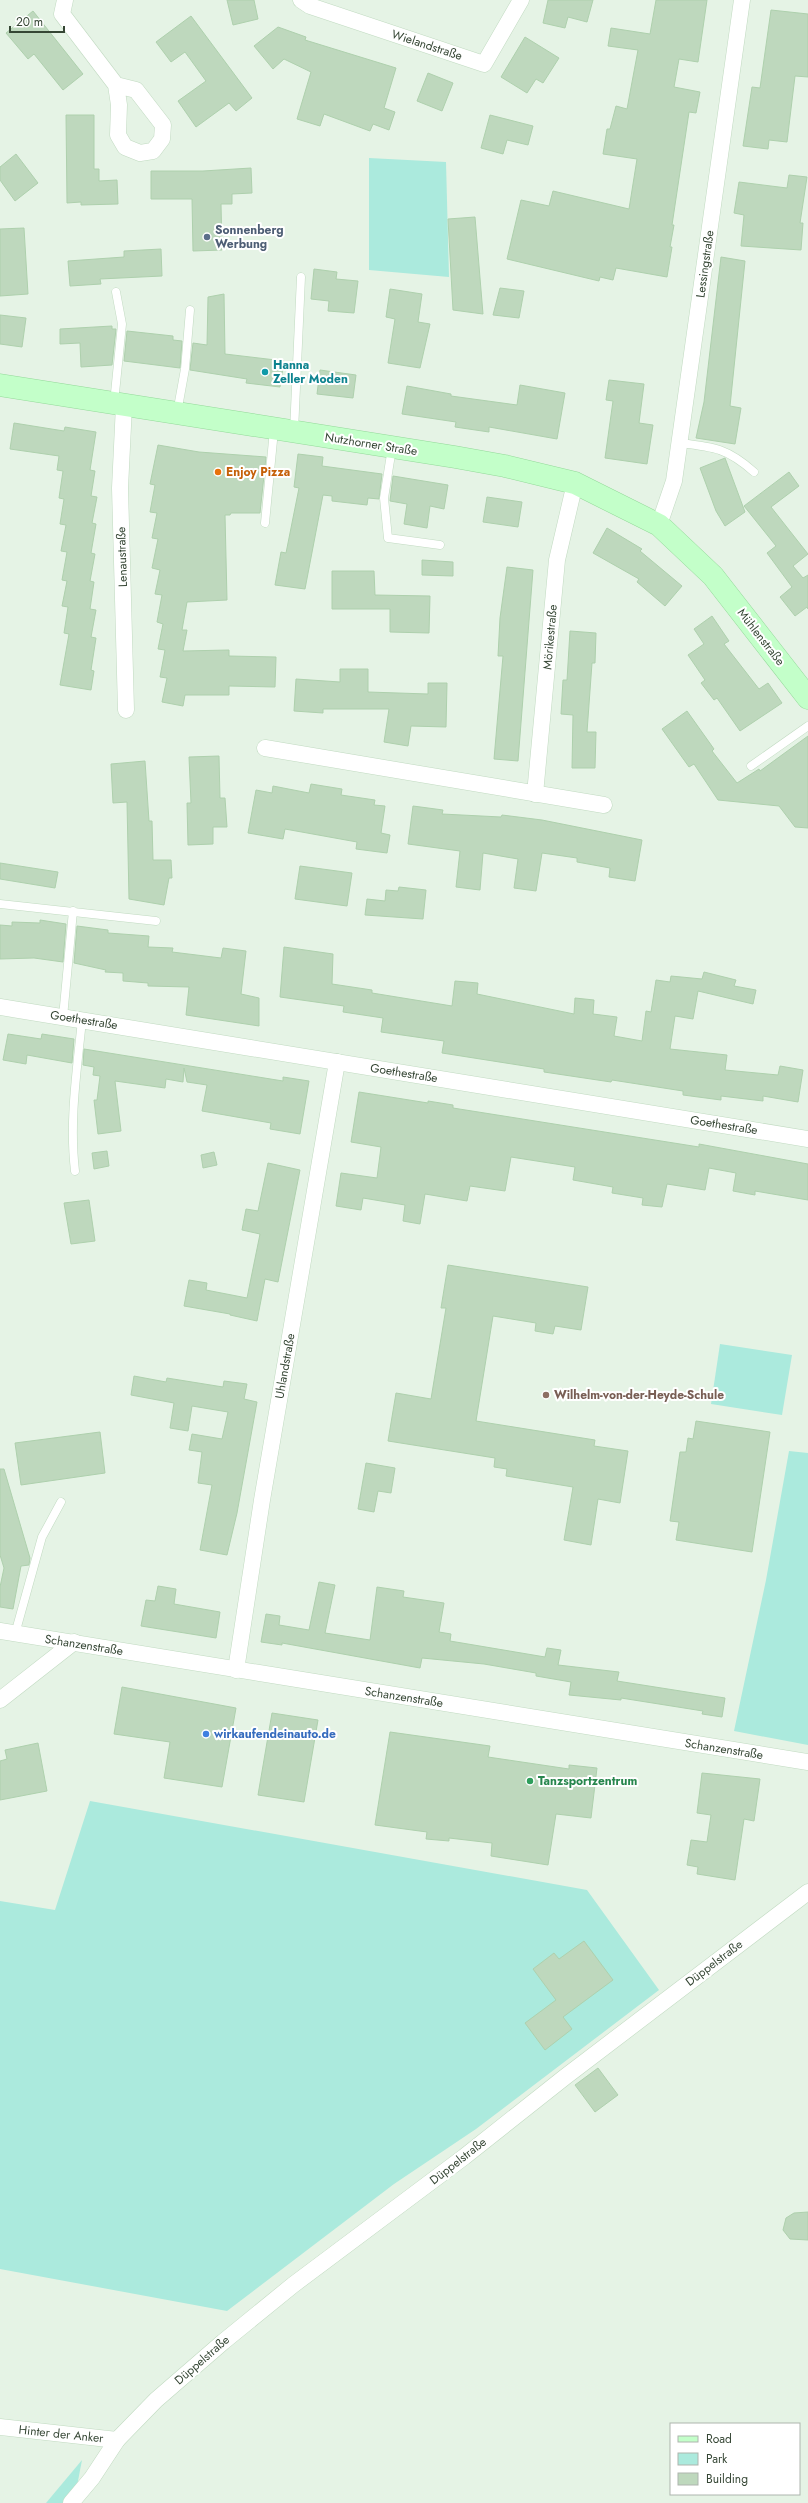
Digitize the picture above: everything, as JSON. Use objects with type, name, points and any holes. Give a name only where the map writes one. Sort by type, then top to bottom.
[{"type":"main road","name":"Nutzhorner Straße","points":[[0,385],[505,466],[575,482],[659,525],[713,576]]},
{"type":"main road","name":"Mühlenstraße","points":[[713,576],[808,698]]},
{"type":"street","points":[[65,0],[62,14],[116,85]]},
{"type":"street","name":"Wielandstraße","points":[[301,0],[310,6],[484,64],[521,0]]},
{"type":"street","name":"Lessingstraße","points":[[659,525],[674,481],[742,0]]},
{"type":"street","name":"Lenaustraße","points":[[119,404],[126,710]]},
{"type":"street","name":"Mörikestraße","points":[[536,794],[557,560],[575,482]]},
{"type":"street","points":[[265,748],[604,806]]},
{"type":"street","name":"Goethestraße","points":[[0,1006],[808,1139]]},
{"type":"street","name":"Uhlandstraße","points":[[236,1670],[262,1500],[337,1062]]},
{"type":"street","name":"Schanzenstraße","points":[[8,1633],[74,1642],[236,1670],[808,1762]]},
{"type":"street","points":[[0,1700],[74,1642]]},
{"type":"street","name":"Düppelstraße","points":[[116,2440],[156,2400],[293,2285],[464,2157],[565,2077],[808,1892]]},
{"type":"street","name":"Hinter der Anker","points":[[0,2427],[116,2440],[92,2478],[71,2503]]},
{"type":"lane","points":[[265,522],[284,430],[301,277]]},
{"type":"lane","points":[[116,292],[122,324],[119,404]]},
{"type":"lane","points":[[176,413],[185,368],[190,310]]},
{"type":"lane","points":[[679,443],[711,447],[728,451],[754,472]]},
{"type":"lane","points":[[392,447],[384,498],[388,538],[440,545]]},
{"type":"lane","points":[[751,766],[808,726]]},
{"type":"lane","points":[[0,904],[156,921]]},
{"type":"lane","points":[[63,1017],[73,911]]},
{"type":"lane","points":[[75,1171],[73,1117],[82,1020]]},
{"type":"lane","points":[[8,1633],[42,1537],[61,1502]]},
{"type":"green space","points":[[369,158],[446,162],[449,277],[369,270]]},
{"type":"green space","points":[[720,1344],[792,1355],[782,1415],[711,1404]]},
{"type":"green space","points":[[789,1451],[808,1453],[808,1745],[734,1731],[766,1580]]},
{"type":"green space","points":[[90,1801],[587,1890],[659,1990],[476,2129],[394,2184],[227,2311],[0,2269],[0,1901],[55,1910]]},
{"type":"green space","points":[[82,2460],[77,2486],[63,2503],[46,2503]]},
{"type":"building","points":[[227,0],[254,0],[258,19],[233,25]]},
{"type":"building","points":[[548,0],[593,0],[587,22],[568,17],[565,28],[543,23]]},
{"type":"building","points":[[656,0],[707,0],[698,62],[679,59],[674,87],[700,92],[696,113],[689,112],[672,225],[674,225],[670,247],[672,247],[667,277],[616,268],[613,280],[600,277],[599,281],[507,259],[521,200],[549,206],[553,191],[629,209],[637,159],[603,154],[607,129],[610,129],[616,106],[627,109],[638,50],[608,46],[611,28],[650,34]]},
{"type":"building","points":[[771,10],[808,14],[808,77],[795,76],[787,142],[769,140],[768,149],[743,146],[752,87],[760,88]]},
{"type":"building","points":[[33,11],[83,74],[63,90],[34,54],[28,59],[6,33]]},
{"type":"building","points":[[191,16],[252,98],[236,111],[229,103],[196,127],[178,101],[206,81],[185,52],[171,62],[156,42]]},
{"type":"building","points":[[278,27],[306,37],[305,40],[396,68],[384,108],[395,112],[389,130],[373,124],[370,131],[324,114],[320,126],[297,119],[311,72],[284,59],[273,69],[254,46]]},
{"type":"building","points":[[525,37],[559,58],[543,83],[536,79],[527,93],[501,77]]},
{"type":"building","points":[[428,73],[453,83],[442,111],[417,101]]},
{"type":"building","points":[[66,115],[94,115],[94,169],[99,169],[99,181],[117,180],[118,204],[81,205],[81,202],[67,203]]},
{"type":"building","points":[[490,115],[533,126],[528,145],[507,140],[503,154],[481,148]]},
{"type":"building","points":[[16,154],[38,183],[15,201],[0,180],[0,167]]},
{"type":"building","points":[[251,168],[252,193],[232,194],[232,204],[221,204],[222,250],[193,251],[192,199],[151,199],[151,171],[203,171]]},
{"type":"building","points":[[789,175],[807,177],[800,223],[803,223],[801,250],[741,246],[744,215],[734,213],[739,182],[787,188]]},
{"type":"building","points":[[475,217],[483,314],[453,310],[448,219]]},
{"type":"building","points":[[24,228],[28,294],[0,296],[0,229]]},
{"type":"building","points":[[161,249],[162,276],[100,279],[101,284],[70,286],[68,261],[124,257],[124,251]]},
{"type":"building","points":[[721,257],[745,261],[730,406],[741,408],[735,444],[696,438],[704,402]]},
{"type":"building","points":[[314,269],[337,272],[336,279],[358,281],[354,313],[328,311],[329,301],[311,299]]},
{"type":"building","points":[[500,288],[524,291],[519,318],[493,315]]},
{"type":"building","points":[[390,289],[422,294],[418,322],[430,324],[420,368],[388,363],[395,319],[386,317]]},
{"type":"building","points":[[224,294],[225,354],[284,361],[280,387],[246,383],[247,379],[190,370],[193,343],[207,345],[208,297]]},
{"type":"building","points":[[0,315],[26,318],[22,347],[0,344]]},
{"type":"building","points":[[112,326],[112,329],[116,329],[112,365],[81,367],[80,343],[60,344],[60,329]]},
{"type":"building","points":[[127,331],[173,336],[173,340],[182,341],[180,368],[124,361]]},
{"type":"building","points":[[320,370],[356,375],[353,398],[317,394]]},
{"type":"building","points":[[609,380],[644,384],[639,423],[653,425],[647,464],[605,458],[613,401],[606,400]]},
{"type":"building","points":[[520,385],[565,393],[557,439],[489,427],[489,432],[455,427],[456,422],[402,414],[407,386],[451,394],[451,396],[517,405]]},
{"type":"building","points":[[14,423],[64,431],[65,427],[96,432],[90,470],[95,471],[91,496],[97,497],[92,523],[96,524],[91,553],[95,554],[90,581],[94,582],[90,609],[96,610],[91,637],[96,638],[91,670],[94,671],[91,690],[60,685],[69,634],[64,633],[68,607],[62,606],[67,581],[62,580],[67,552],[61,551],[66,525],[60,524],[64,499],[59,498],[63,471],[57,470],[59,456],[10,449]]},
{"type":"building","points":[[158,445],[199,452],[266,457],[260,513],[231,513],[230,515],[225,515],[227,600],[187,602],[182,630],[187,630],[183,651],[229,650],[229,656],[276,657],[275,687],[229,686],[229,695],[185,695],[183,706],[162,702],[167,678],[160,677],[165,650],[158,649],[163,624],[157,622],[162,595],[155,594],[160,570],[152,568],[158,539],[152,538],[157,513],[150,512],[155,485],[150,484]]},
{"type":"building","points":[[298,454],[323,457],[322,466],[382,474],[379,499],[368,498],[367,505],[332,501],[332,496],[323,495],[305,589],[275,585],[281,552],[286,553],[299,488],[294,487]]},
{"type":"building","points":[[725,458],[745,512],[725,526],[716,511],[700,468]]},
{"type":"building","points":[[789,472],[799,486],[771,507],[808,554],[793,566],[803,578],[808,575],[808,609],[807,607],[795,616],[780,597],[792,587],[767,553],[776,546],[744,506]]},
{"type":"building","points":[[393,476],[448,485],[444,509],[430,506],[427,528],[404,524],[407,504],[390,501]]},
{"type":"building","points":[[487,497],[522,502],[518,527],[483,522]]},
{"type":"building","points":[[607,528],[642,549],[640,551],[682,586],[665,606],[637,582],[639,579],[593,553]]},
{"type":"building","points":[[422,560],[453,562],[453,576],[422,575]]},
{"type":"building","points":[[507,567],[533,570],[518,761],[494,759],[503,656],[498,656],[500,618]]},
{"type":"building","points":[[332,571],[374,571],[375,595],[430,596],[429,633],[390,632],[390,609],[332,609]]},
{"type":"building","points":[[712,616],[729,641],[724,644],[759,689],[768,683],[782,703],[740,731],[717,698],[714,700],[701,683],[705,680],[688,655],[704,644],[694,629]]},
{"type":"building","points":[[570,631],[596,633],[595,663],[592,663],[587,732],[596,732],[595,768],[572,768],[573,715],[561,714],[563,680],[567,680]]},
{"type":"building","points":[[340,669],[368,669],[368,692],[428,694],[428,683],[447,683],[446,727],[411,726],[408,746],[384,742],[389,709],[323,709],[323,713],[294,711],[296,679],[340,682]]},
{"type":"building","points":[[687,711],[714,749],[712,751],[737,783],[759,769],[760,771],[808,736],[808,828],[795,827],[779,806],[718,800],[694,764],[689,767],[662,729]]},
{"type":"building","points":[[219,756],[220,798],[225,798],[227,827],[213,827],[213,844],[188,845],[187,803],[191,803],[189,757]]},
{"type":"building","points":[[145,761],[149,821],[152,821],[153,860],[171,860],[172,878],[169,878],[164,905],[129,899],[127,802],[113,803],[111,764]]},
{"type":"building","points":[[311,784],[342,789],[341,795],[375,800],[374,805],[385,806],[381,833],[390,835],[387,853],[356,849],[357,842],[285,829],[283,839],[248,833],[256,790],[272,793],[273,786],[309,793]]},
{"type":"building","points":[[413,806],[443,810],[442,814],[501,817],[502,815],[542,820],[642,840],[635,881],[609,877],[610,868],[577,862],[577,858],[542,853],[536,891],[514,888],[518,859],[483,853],[480,890],[456,887],[460,851],[408,844]]},
{"type":"building","points":[[0,863],[58,872],[55,888],[0,879]]},
{"type":"building","points":[[300,866],[352,873],[347,906],[295,899]]},
{"type":"building","points":[[399,887],[426,890],[423,919],[365,915],[367,899],[385,901],[386,890],[398,891]]},
{"type":"building","points":[[40,920],[66,924],[63,962],[34,958],[0,959],[0,925],[12,926],[12,922],[40,923]]},
{"type":"building","points":[[77,926],[108,930],[108,933],[149,936],[148,947],[173,948],[172,952],[221,958],[223,948],[246,951],[241,994],[259,998],[259,1026],[186,1015],[189,987],[148,986],[148,983],[123,981],[123,973],[105,972],[106,970],[74,963]]},
{"type":"building","points":[[284,947],[333,954],[332,984],[372,990],[372,993],[452,1006],[455,981],[478,983],[477,994],[574,1014],[575,998],[594,1000],[593,1014],[617,1017],[614,1036],[642,1041],[646,1011],[651,1012],[656,980],[670,982],[671,976],[702,979],[704,972],[736,980],[734,986],[756,990],[753,1004],[698,991],[693,1019],[675,1016],[670,1049],[727,1055],[725,1070],[778,1075],[780,1066],[803,1070],[798,1102],[763,1096],[763,1101],[721,1096],[721,1100],[683,1095],[683,1091],[612,1080],[611,1082],[544,1072],[544,1069],[442,1053],[444,1041],[381,1032],[383,1018],[343,1012],[344,1006],[280,997]]},
{"type":"building","points":[[8,1034],[41,1039],[42,1034],[74,1039],[72,1063],[27,1055],[26,1064],[3,1060]]},
{"type":"building","points":[[84,1049],[283,1081],[283,1077],[309,1081],[300,1134],[270,1129],[271,1123],[202,1111],[207,1085],[187,1082],[184,1068],[183,1082],[166,1079],[165,1088],[115,1081],[121,1131],[98,1134],[94,1100],[97,1100],[100,1076],[93,1075],[94,1067],[83,1065]]},
{"type":"building","points":[[359,1092],[428,1103],[428,1101],[453,1105],[453,1108],[699,1147],[699,1144],[808,1164],[808,1200],[755,1191],[755,1195],[733,1191],[736,1173],[709,1168],[705,1190],[667,1184],[662,1207],[642,1205],[643,1198],[612,1193],[613,1187],[573,1180],[575,1167],[511,1157],[505,1191],[470,1186],[467,1201],[425,1194],[420,1224],[403,1221],[405,1205],[363,1198],[361,1210],[336,1206],[341,1173],[377,1178],[381,1147],[351,1142]]},
{"type":"building","points":[[107,1151],[109,1166],[94,1169],[92,1153]]},
{"type":"building","points":[[214,1152],[217,1165],[203,1168],[201,1155]]},
{"type":"building","points":[[268,1163],[300,1170],[278,1282],[265,1279],[257,1321],[230,1314],[184,1306],[189,1280],[207,1283],[206,1290],[247,1298],[260,1234],[242,1230],[246,1209],[258,1211]]},
{"type":"building","points":[[89,1200],[95,1241],[71,1244],[64,1203]]},
{"type":"building","points":[[448,1265],[588,1287],[581,1330],[555,1326],[553,1334],[535,1331],[536,1323],[493,1316],[476,1421],[595,1440],[594,1446],[628,1451],[620,1503],[598,1499],[591,1545],[564,1540],[573,1487],[506,1476],[507,1469],[494,1467],[495,1458],[388,1441],[396,1393],[431,1399],[446,1308],[441,1308]]},
{"type":"building","points":[[134,1376],[166,1382],[167,1378],[223,1387],[224,1381],[247,1384],[244,1399],[257,1402],[237,1513],[227,1555],[200,1550],[212,1485],[198,1483],[202,1452],[189,1450],[192,1434],[222,1439],[228,1412],[192,1406],[188,1431],[170,1428],[174,1403],[131,1395]]},
{"type":"building","points":[[696,1421],[770,1432],[752,1552],[676,1540],[679,1522],[670,1521],[680,1452],[686,1452],[688,1438],[693,1439]]},
{"type":"building","points":[[100,1432],[105,1473],[21,1485],[15,1443]]},
{"type":"building","points":[[366,1463],[395,1468],[391,1493],[378,1491],[374,1512],[358,1509]]},
{"type":"building","points":[[0,1469],[4,1469],[30,1558],[29,1565],[21,1566],[13,1609],[0,1607],[0,1587],[4,1568],[0,1555]]},
{"type":"building","points":[[319,1582],[335,1585],[325,1633],[370,1640],[377,1587],[404,1591],[403,1597],[444,1603],[439,1632],[451,1634],[450,1641],[545,1657],[547,1648],[561,1650],[558,1665],[619,1672],[617,1681],[725,1698],[722,1717],[702,1714],[703,1711],[621,1698],[621,1700],[569,1695],[571,1682],[536,1676],[536,1673],[484,1664],[422,1658],[420,1668],[282,1643],[282,1645],[261,1642],[266,1614],[280,1616],[279,1625],[309,1630]]},
{"type":"building","points":[[158,1586],[176,1589],[174,1604],[220,1612],[216,1638],[141,1626],[146,1600],[155,1601]]},
{"type":"building","points":[[122,1687],[236,1708],[222,1787],[164,1778],[170,1742],[114,1734]]},
{"type":"building","points":[[272,1713],[318,1720],[304,1802],[258,1795]]},
{"type":"building","points":[[390,1732],[490,1746],[488,1757],[569,1769],[569,1765],[597,1768],[591,1818],[556,1814],[548,1865],[491,1856],[492,1843],[449,1838],[449,1841],[426,1839],[427,1832],[375,1825]]},
{"type":"building","points":[[38,1743],[47,1791],[0,1800],[0,1761],[7,1759],[5,1750]]},
{"type":"building","points":[[702,1773],[760,1779],[754,1821],[744,1819],[735,1880],[697,1874],[698,1867],[687,1865],[691,1840],[707,1842],[711,1815],[697,1813]]},
{"type":"building","points":[[584,1941],[613,1980],[563,2017],[572,2029],[545,2050],[525,2023],[556,2000],[533,1969],[554,1953],[559,1959]]},
{"type":"building","points":[[598,2068],[618,2095],[595,2112],[575,2085]]},
{"type":"building","points":[[808,2212],[808,2240],[790,2239],[783,2230],[786,2218],[794,2213]]},
{"type":"place","name":"Sonnenberg Werbung","points":[[207,237]]},
{"type":"place","name":"Hanna Zeller Moden","points":[[265,372]]},
{"type":"place","name":"Enjoy Pizza","points":[[218,472]]},
{"type":"place","name":"Wilhelm-von-der-Heyde-Schule","points":[[546,1395]]},
{"type":"place","name":"wirkaufendeinauto.de","points":[[206,1734]]},
{"type":"place","name":"Tanzsportzentrum","points":[[530,1781]]}]
